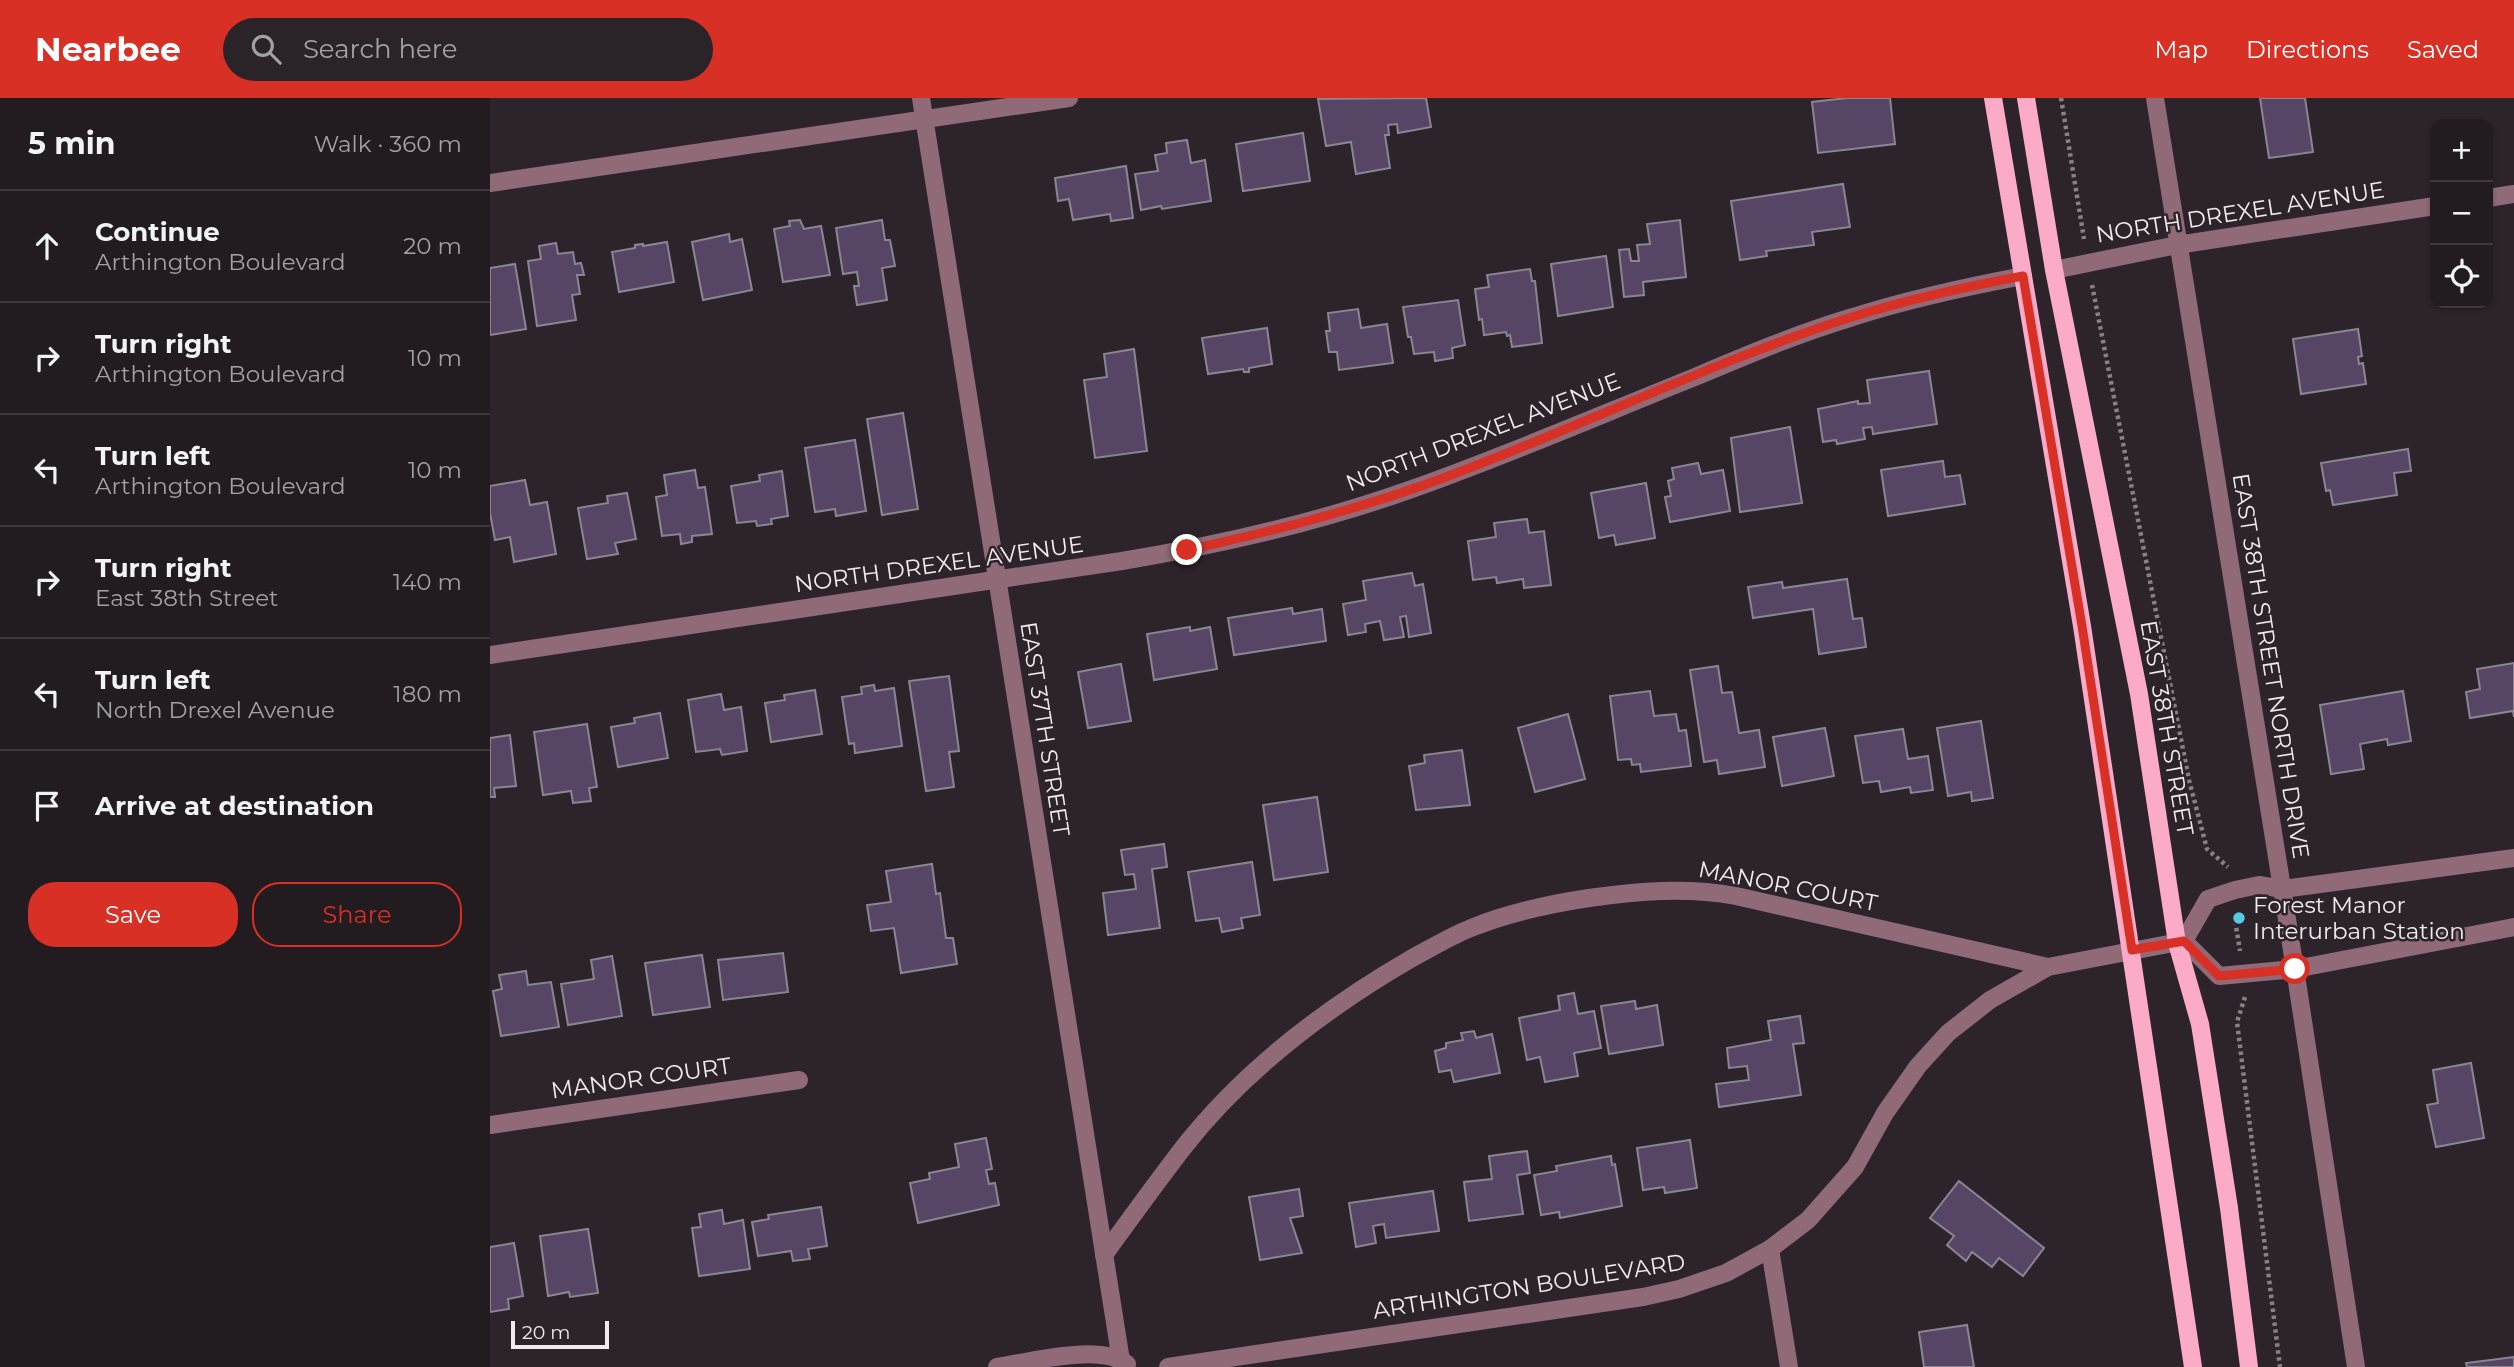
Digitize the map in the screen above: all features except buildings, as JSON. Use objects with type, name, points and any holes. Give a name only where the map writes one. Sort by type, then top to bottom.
[{"type":"main road","points":[[1993,98],[2074,574],[2193,1367]]},
{"type":"main road","name":"EAST 38TH STREET","points":[[2026,98],[2053,270],[2139,694],[2180,942],[2200,1024],[2229,1208],[2249,1367]]},
{"type":"street","name":"EAST 37TH STREET","points":[[921,98],[1104,1255],[1124,1364]]},
{"type":"street","points":[[490,183],[1069,98]]},
{"type":"street","name":"EAST 38TH STREET NORTH DRIVE","points":[[2155,98],[2283,889],[2356,1367]]},
{"type":"street","points":[[2493,197],[2514,194]]},
{"type":"street","name":"NORTH DREXEL AVENUE","points":[[2053,270],[2177,244],[2430,207]]},
{"type":"street","name":"NORTH DREXEL AVENUE","points":[[490,655],[1187,550],[1266,532],[1344,511],[1474,467],[1796,336],[1914,299],[2023,276]]},
{"type":"street","points":[[2514,858],[2283,889],[2259,885],[2231,891],[2208,899],[2180,942],[2219,976],[2295,969],[2514,927]]},
{"type":"street","name":"MANOR COURT","points":[[1104,1255],[1184,1147],[1235,1091],[1279,1051],[1326,1013],[1370,983],[1428,949],[1484,923],[1577,900],[1642,891],[1693,890],[1736,896],[2048,967]]},
{"type":"street","name":"ARTHINGTON BOULEVARD","points":[[1168,1367],[1663,1293],[1710,1280],[1770,1249],[1808,1220],[1838,1188],[1871,1141],[1899,1091],[1948,1033],[1990,1000],[2048,967],[2180,942]]},
{"type":"street","name":"MANOR COURT","points":[[490,1125],[799,1080]]},
{"type":"street","points":[[1770,1249],[1788,1367]]},
{"type":"street","points":[[997,1367],[1090,1354],[1124,1364]]},
{"type":"path","points":[[2061,98],[2087,262],[2189,780],[2207,849],[2228,867],[2244,974],[2245,1000],[2237,1022],[2280,1367]]},
{"type":"place","name":"Forest Manor Interurban Station","points":[[2239,918]]},
{"type":"route","points":[[1187,550],[1304,522],[1408,491],[1474,467],[1796,336],[1852,317],[1924,297],[2023,276],[2082,626],[2132,950],[2184,941],[2219,976],[2295,969]]}]
